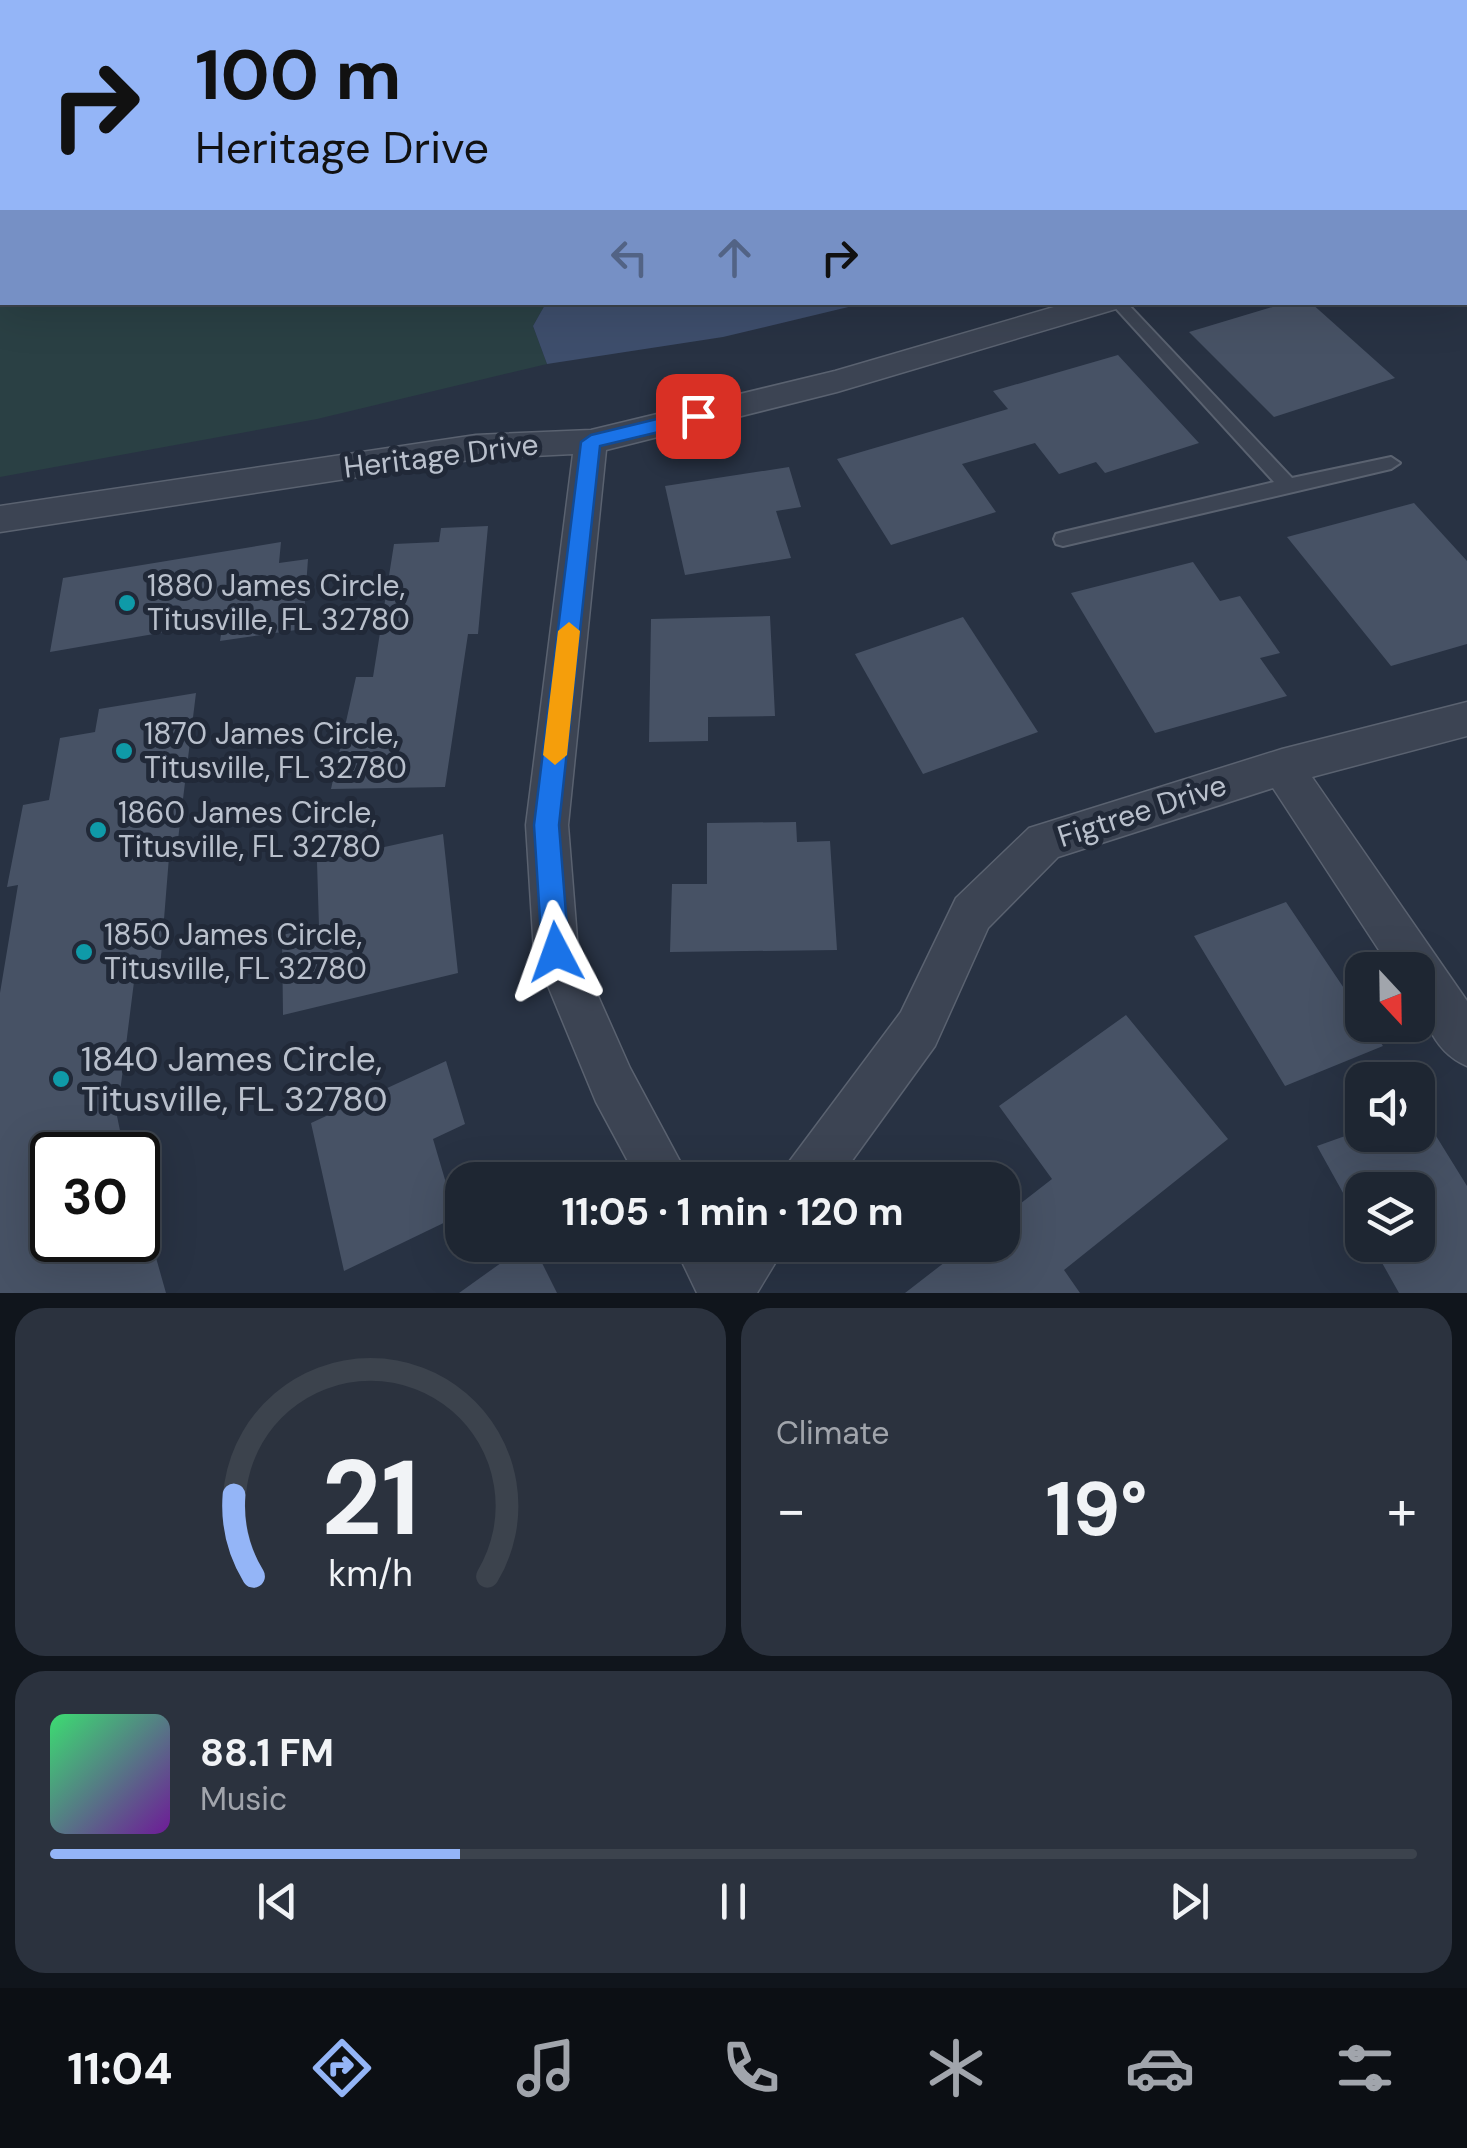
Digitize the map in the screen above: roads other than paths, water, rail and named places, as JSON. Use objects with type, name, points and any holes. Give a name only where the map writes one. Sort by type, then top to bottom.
[{"type":"street","name":"Heritage Drive","points":[[0,519],[476,447],[591,442],[836,381],[1096,305]]},
{"type":"street","points":[[591,442],[547,825],[556,952],[613,1086],[655,1162]]},
{"type":"street","name":"Figtree Drive","points":[[820,1162],[918,1028],[972,913],[1044,842],[1282,766],[1467,719]]},
{"type":"street","points":[[1282,766],[1467,1042]]},
{"type":"street","points":[[709,1262],[726,1292],[748,1262]]},
{"type":"lane","points":[[1120,305],[1288,485]]},
{"type":"lane","points":[[1062,539],[1391,462]]},
{"type":"water","points":[[544,305],[857,305],[723,337],[547,364],[533,326]]},
{"type":"place","name":"1880 James Circle, Titusville, FL 32780","points":[[127,603]]},
{"type":"place","name":"1870 James Circle, Titusville, FL 32780","points":[[124,751]]},
{"type":"place","name":"1860 James Circle, Titusville, FL 32780","points":[[98,830]]},
{"type":"place","name":"1850 James Circle, Titusville, FL 32780","points":[[84,952]]},
{"type":"place","name":"1840 James Circle, Titusville, FL 32780","points":[[61,1079]]}]
